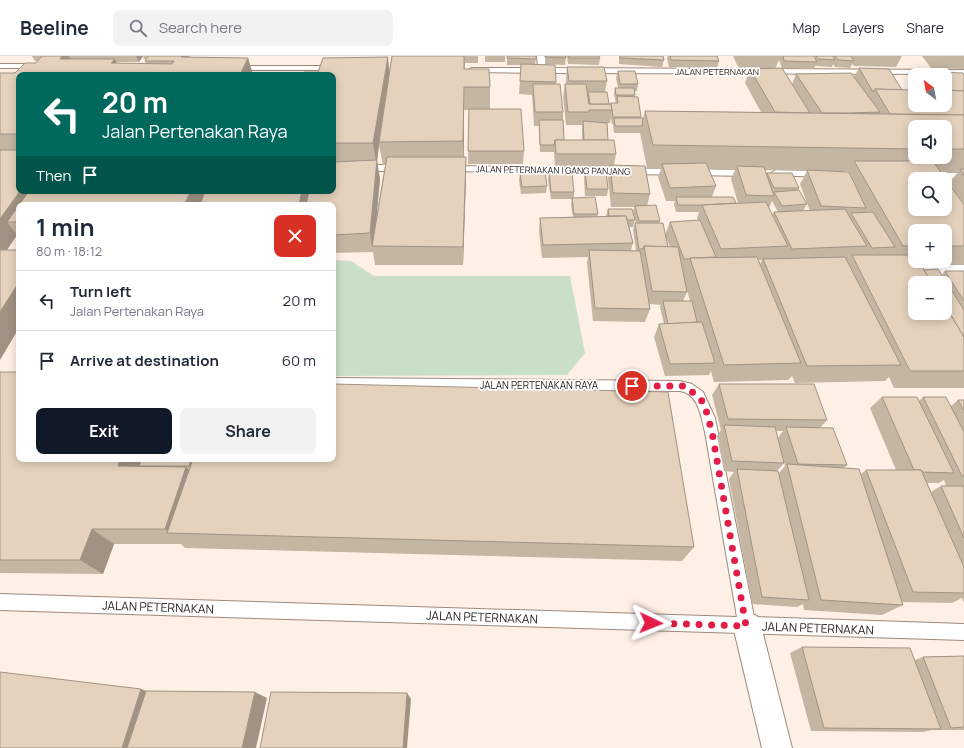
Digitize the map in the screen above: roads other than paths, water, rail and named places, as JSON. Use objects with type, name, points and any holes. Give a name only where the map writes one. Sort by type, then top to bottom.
[{"type":"street","points":[[894,271],[964,272]]},
{"type":"street","points":[[746,626],[777,748]]},
{"type":"lane","points":[[541,56],[542,71]]},
{"type":"lane","points":[[0,66],[47,66]]},
{"type":"lane","points":[[229,68],[348,69]]},
{"type":"lane","name":"JALAN PETERNAKAN","points":[[465,70],[964,72]]},
{"type":"lane","points":[[336,168],[413,169]]},
{"type":"lane","name":"JALAN PETERNAKAN I GANG PANJANG","points":[[437,169],[828,174]]},
{"type":"lane","points":[[952,176],[964,176]]},
{"type":"lane","name":"JALAN PERTENAKAN RAYA","points":[[336,383],[686,386],[704,403],[712,432],[746,626]]},
{"type":"lane","name":"JALAN PETERNAKAN","points":[[0,602],[964,632]]}]
